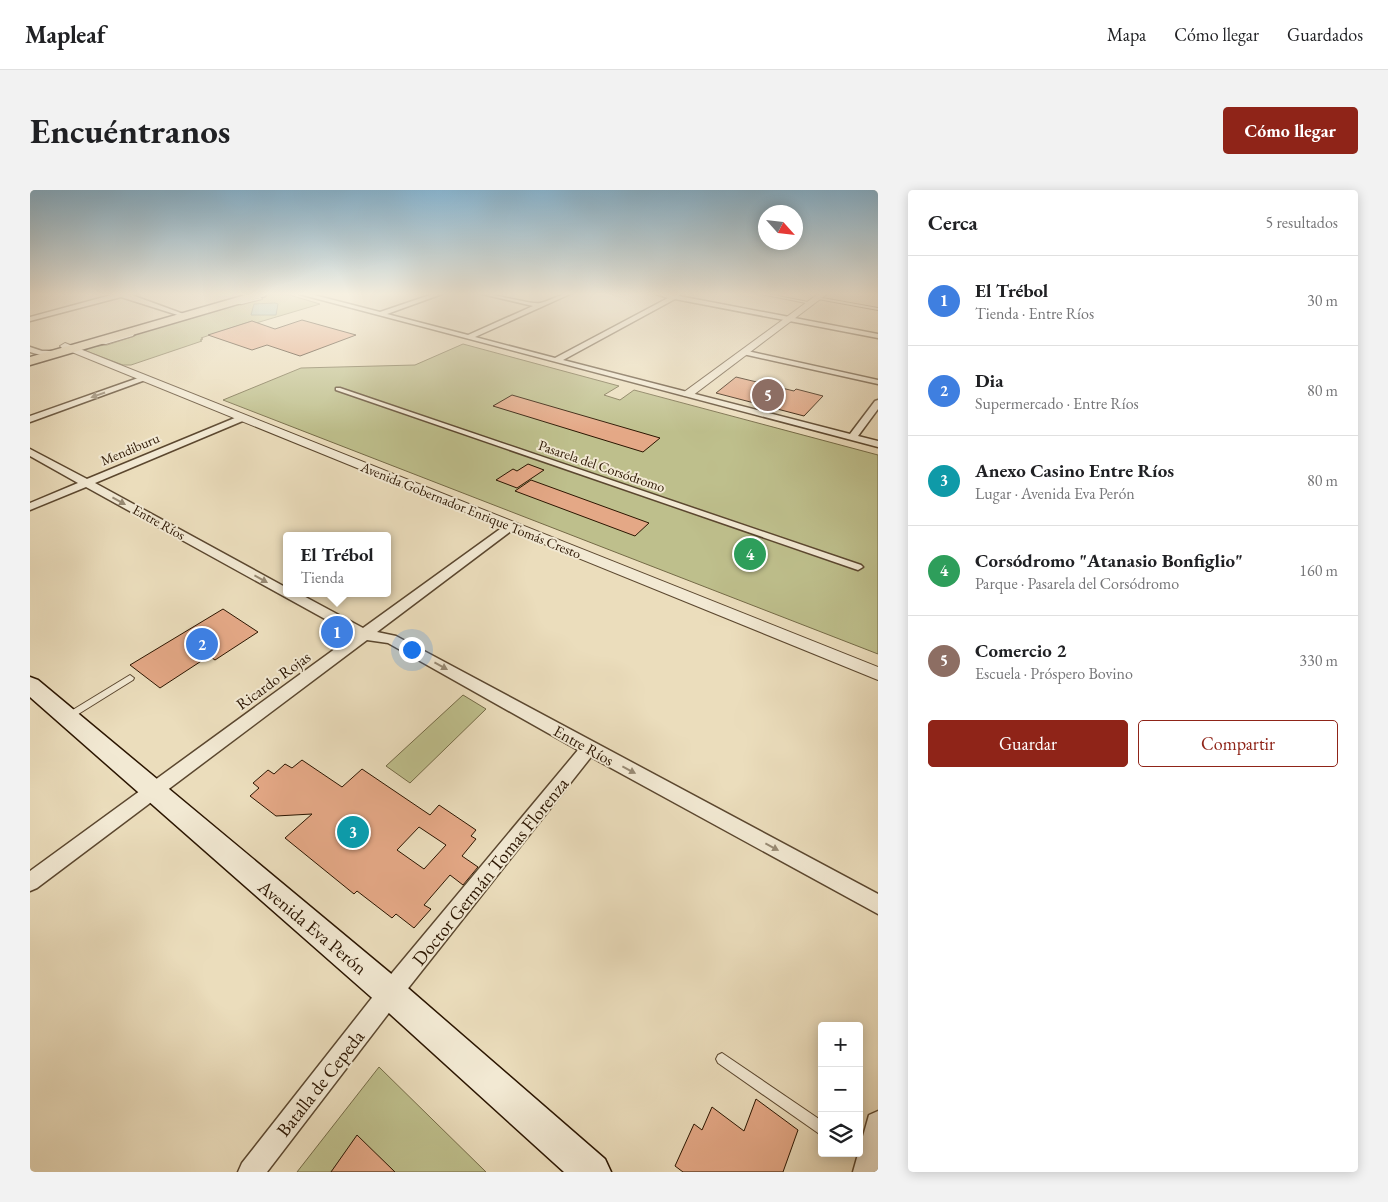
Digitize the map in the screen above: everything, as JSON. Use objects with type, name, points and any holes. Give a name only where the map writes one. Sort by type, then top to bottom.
[{"type":"main road","points":[[30,361],[99,340]]},
{"type":"main road","points":[[34,353],[65,350],[105,340]]},
{"type":"main road","name":"Avenida Eva Perón","points":[[30,685],[390,993],[592,1172]]},
{"type":"street","points":[[480,340],[878,444]]},
{"type":"street","points":[[556,360],[593,340]]},
{"type":"street","points":[[688,394],[762,340]]},
{"type":"street","name":"Avenida Gobernador Enrique Tomás Cresto","points":[[65,350],[242,418],[878,674]]},
{"type":"street","points":[[746,352],[878,382]]},
{"type":"street","points":[[30,419],[144,379]]},
{"type":"street","name":"Pasarela del Corsódromo","points":[[338,389],[858,567]]},
{"type":"street","points":[[852,437],[878,403]]},
{"type":"street","name":"Mendiburu","points":[[30,507],[242,418]]},
{"type":"street","name":"Entre Ríos","points":[[30,452],[283,591]]},
{"type":"street","name":"Ricardo Rojas","points":[[30,882],[511,526]]},
{"type":"street","name":"Entre Ríos","points":[[294,597],[364,635],[391,639],[878,904]]},
{"type":"street","name":"Doctor Germán Tomas Florenza","points":[[390,993],[589,748]]},
{"type":"street","name":"Batalla de Cepeda","points":[[250,1172],[390,993]]},
{"type":"street","points":[[864,1162],[878,1124]]},
{"type":"lane","points":[[67,717],[130,678]]},
{"type":"lane","points":[[722,1059],[818,1126]]},
{"type":"green space","points":[[123,340],[202,341],[131,365],[123,365],[86,351],[89,347],[107,345]]},
{"type":"green space","points":[[463,344],[619,386],[604,395],[620,400],[634,390],[878,455],[878,654],[223,400],[301,368],[415,365]]},
{"type":"green space","points":[[463,695],[486,709],[410,783],[386,766]]},
{"type":"green space","points":[[379,1067],[486,1172],[395,1172],[357,1136],[331,1172],[297,1172]]},
{"type":"building","points":[[222,340],[343,340],[300,356],[267,345],[252,350]]},
{"type":"building","points":[[736,377],[823,396],[804,416],[716,393]]},
{"type":"building","points":[[512,395],[660,438],[643,452],[493,406]]},
{"type":"building","points":[[528,464],[544,470],[517,488],[496,480],[513,469],[517,471]]},
{"type":"building","points":[[531,480],[649,523],[635,536],[515,491]]},
{"type":"building","points":[[223,609],[258,632],[215,660],[209,656],[160,688],[130,665]]},
{"type":"building","points":[[302,760],[342,787],[362,769],[430,815],[439,805],[476,830],[471,836],[476,839],[462,856],[478,867],[463,885],[450,875],[424,905],[431,909],[414,928],[396,914],[392,918],[357,891],[354,894],[285,838],[312,814],[276,816],[250,796],[259,788],[253,783],[268,770],[274,774],[285,764],[292,768]],"holes":[[[419,827],[446,845],[424,869],[397,850]]]},
{"type":"building","points":[[756,1099],[798,1130],[783,1172],[683,1172],[675,1166],[694,1124],[702,1130],[712,1107],[744,1131]]},
{"type":"building","points":[[357,1135],[395,1172],[331,1172]]},
{"type":"place","name":"Comercio 2","points":[[768,395]]},
{"type":"place","name":"Corsódromo \"Atanasio Bonfiglio\"","points":[[750,554]]},
{"type":"place","name":"El Trébol","points":[[337,632]]},
{"type":"place","name":"Dia","points":[[202,644]]},
{"type":"place","name":"Anexo Casino Entre Ríos","points":[[353,832]]}]
